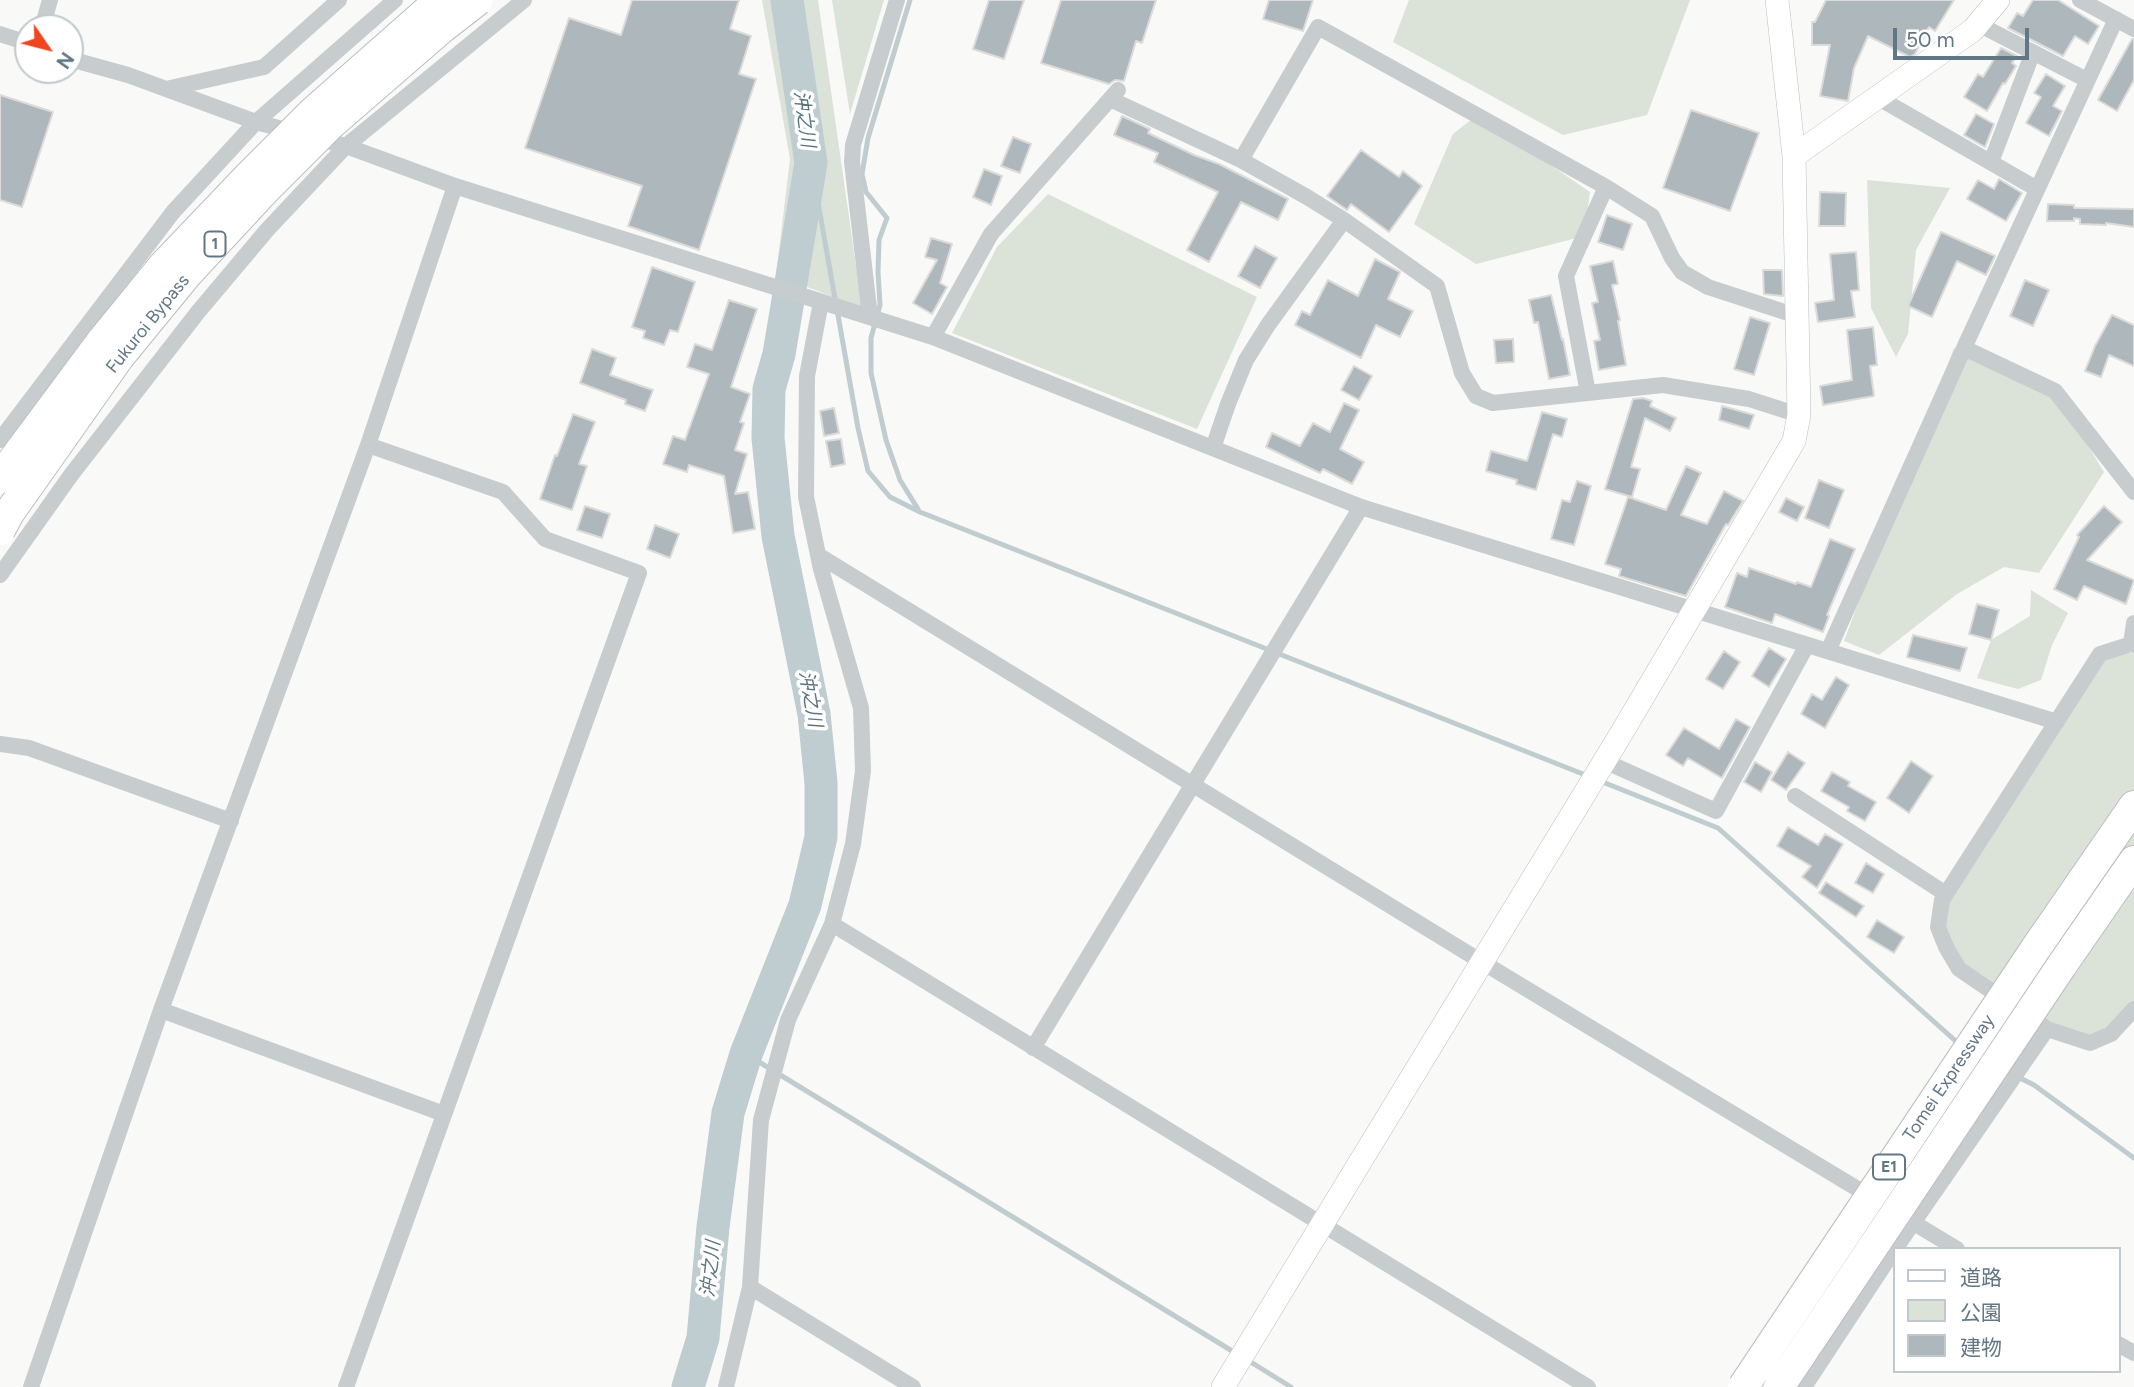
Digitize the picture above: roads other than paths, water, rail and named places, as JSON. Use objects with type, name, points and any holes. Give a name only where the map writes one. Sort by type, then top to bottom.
[{"type":"highway","name":"Fukuroi Bypass","points":[[0,478],[101,342],[163,266],[313,112],[440,0]]},
{"type":"highway","name":"Fukuroi Bypass","points":[[0,530],[9,513],[119,357],[187,274],[263,192],[331,125],[478,0]]},
{"type":"highway","name":"Tomei Expressway","points":[[1743,1387],[2134,806]]},
{"type":"highway","name":"Tomei Expressway","points":[[1779,1387],[2134,861]]},
{"type":"street","points":[[165,89],[264,67],[339,0]]},
{"type":"street","points":[[0,440],[173,212],[256,122],[395,0]]},
{"type":"street","points":[[0,575],[71,475],[198,312],[267,230],[346,146],[524,0]]},
{"type":"street","points":[[870,317],[852,162],[853,145],[897,0]]},
{"type":"street","points":[[1223,1387],[1603,764],[1794,442],[1799,415],[1794,156],[1777,0]]},
{"type":"street","points":[[1794,156],[1973,30],[1997,0]]},
{"type":"street","points":[[2080,0],[2134,29]]},
{"type":"street","points":[[1828,651],[2116,19]]},
{"type":"street","points":[[1978,24],[2087,80]]},
{"type":"street","points":[[1241,160],[1318,27],[1606,187],[1652,216],[1672,258],[1682,272],[1707,288],[1797,316]]},
{"type":"street","points":[[1991,162],[2033,52]]},
{"type":"street","points":[[84,63],[128,75],[256,122],[346,146],[455,187],[933,337],[1361,506],[2057,722]]},
{"type":"street","points":[[933,337],[991,234],[1114,94],[1241,160],[1344,220],[1437,286],[1462,373],[1476,396],[1493,402],[1663,385],[1749,399],[1799,415]]},
{"type":"street","points":[[1877,97],[2037,189]]},
{"type":"street","points":[[31,1387],[161,1010],[368,445],[455,187]]},
{"type":"street","points":[[1588,393],[1566,276],[1606,187]]},
{"type":"street","points":[[1213,448],[1246,360],[1344,220]]},
{"type":"street","points":[[726,1387],[750,1287],[761,1120],[788,1020],[832,924],[853,844],[862,783],[861,708],[818,555],[806,497],[807,376],[821,302]]},
{"type":"street","points":[[1964,348],[2055,391],[2134,492]]},
{"type":"street","points":[[346,1387],[639,573],[545,539],[503,492],[368,445]]},
{"type":"street","points":[[1033,1048],[1361,506]]},
{"type":"street","points":[[818,555],[1954,1247]]},
{"type":"street","points":[[2134,623],[2133,644],[2100,654],[1945,894],[1938,927],[1959,969],[2048,1029],[2090,1043],[2111,1034],[2134,1009]]},
{"type":"street","points":[[1603,764],[1716,811],[1807,645]]},
{"type":"street","points":[[0,744],[29,748],[231,821]]},
{"type":"street","points":[[1795,796],[1945,894]]},
{"type":"street","points":[[832,924],[1588,1387]]},
{"type":"street","points":[[161,1010],[444,1114]]},
{"type":"street","points":[[1896,1247],[2048,1029]]},
{"type":"street","points":[[1804,1387],[1892,1254]]},
{"type":"street","points":[[750,1287],[913,1387]]},
{"type":"waterway","name":"沖之川","points":[[688,1387],[703,1338],[713,1227],[728,1113],[746,1054],[805,905],[821,837],[821,783],[814,714],[778,536],[768,438],[769,389],[779,354],[811,163],[787,0]]},
{"type":"waterway","points":[[910,0],[868,138],[862,174],[866,192],[887,218],[879,240],[880,305],[871,338],[871,373],[886,440],[900,480],[918,509]]},
{"type":"waterway","points":[[811,163],[868,471],[890,497],[920,512],[1588,776]]},
{"type":"waterway","points":[[1600,781],[1718,828],[1960,1045]]},
{"type":"waterway","points":[[746,1054],[1237,1354]]},
{"type":"waterway","points":[[2018,1077],[2034,1085],[2134,1158]]},
{"type":"waterway","points":[[1246,1359],[1291,1387]]}]
